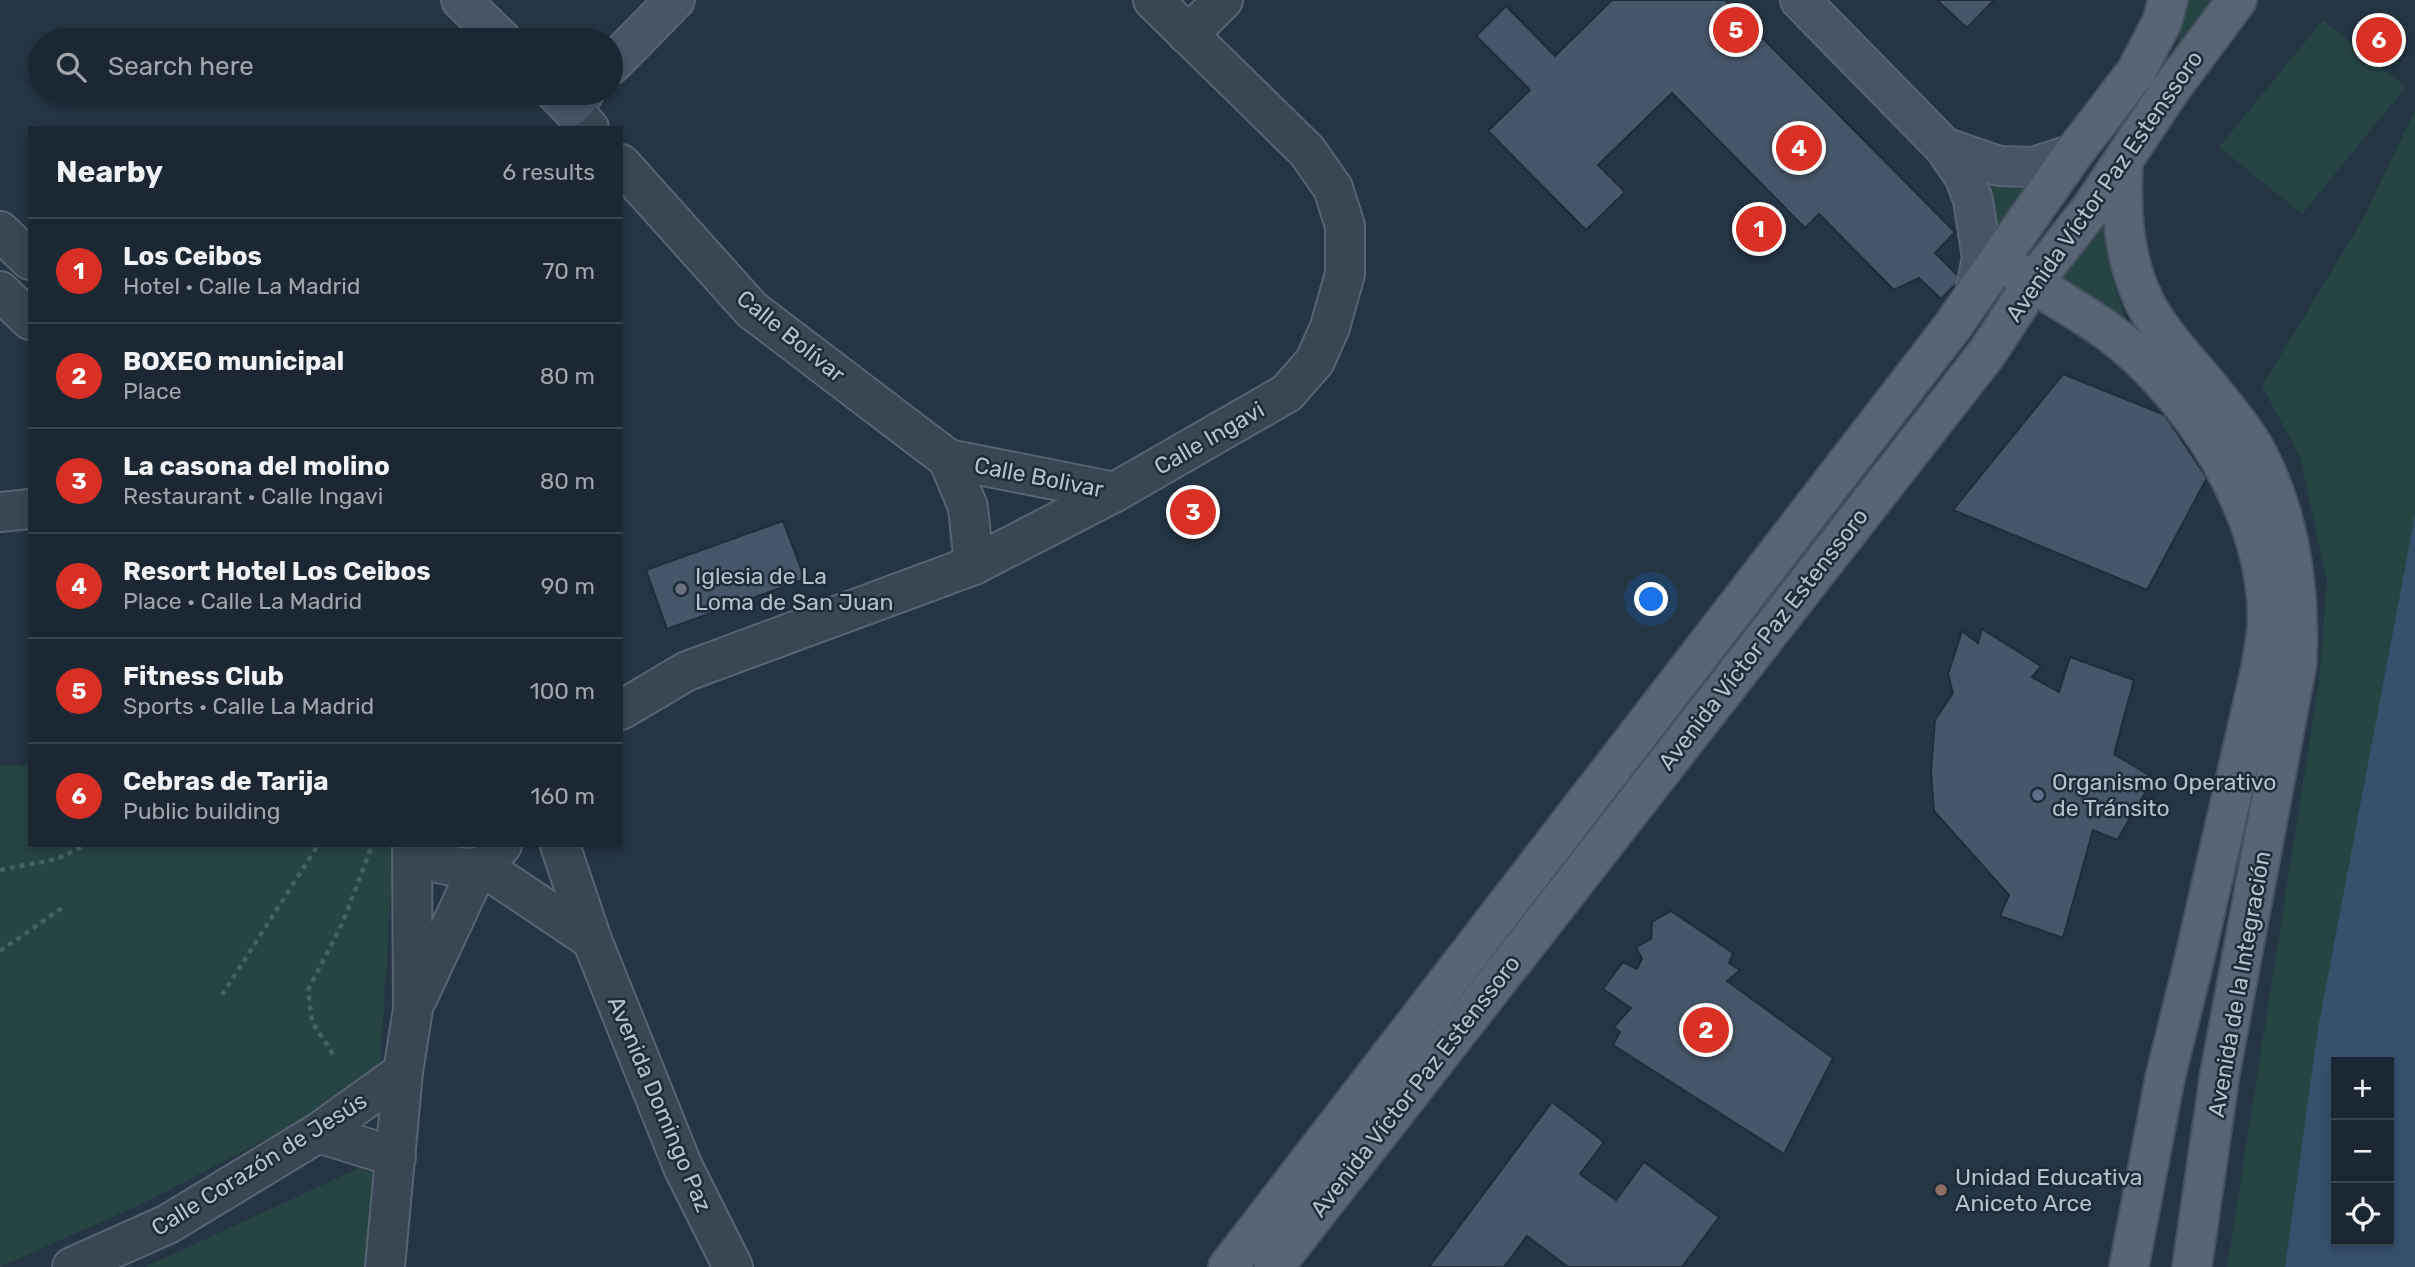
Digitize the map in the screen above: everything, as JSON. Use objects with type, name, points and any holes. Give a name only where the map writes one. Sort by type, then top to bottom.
[{"type":"main road","name":"Avenida Víctor Paz Estenssoro","points":[[1227,1267],[1952,327],[2073,154],[2136,72],[2162,22],[2168,0]]},
{"type":"main road","name":"Avenida Víctor Paz Estenssoro","points":[[1274,1267],[1987,353],[2032,284],[2123,163],[2170,90],[2237,0]]},
{"type":"main road","name":"Avenida de la Integración","points":[[2123,163],[2121,208],[2128,261],[2145,304],[2227,410],[2261,460],[2280,511],[2293,560],[2299,617],[2297,663],[2220,1073],[2192,1267]]},
{"type":"main road","name":"Avenida de la Integración","points":[[1999,259],[2032,284],[2109,333],[2184,405],[2215,449],[2237,490],[2255,540],[2263,577],[2267,625],[2261,668],[2165,1078],[2129,1267]]},
{"type":"street","points":[[461,0],[490,28]]},
{"type":"street","points":[[623,53],[675,0]]},
{"type":"street","name":"Calle Ingavi","points":[[623,709],[687,671],[974,565],[1115,492],[1287,393],[1315,361],[1330,327],[1345,274],[1345,226],[1334,188],[1307,151],[1153,0]]},
{"type":"street","points":[[1188,35],[1223,0]]},
{"type":"street","points":[[1800,0],[1944,147],[1964,176],[1973,200],[1982,258],[1975,292]]},
{"type":"street","points":[[1944,147],[1999,166],[2034,167],[2073,154]]},
{"type":"street","name":"Calle Bolívar","points":[[623,166],[752,310],[948,459]]},
{"type":"street","points":[[0,231],[28,258]]},
{"type":"street","points":[[0,291],[28,318]]},
{"type":"street","name":"Calle Bolivar","points":[[948,459],[1115,492]]},
{"type":"street","name":"Calle Bolivar","points":[[948,459],[968,507],[974,565]]},
{"type":"street","points":[[0,512],[28,509]]},
{"type":"street","name":"Calle Ingavi","points":[[623,678],[687,671]]},
{"type":"street","points":[[386,1267],[403,1072],[413,1009],[413,847]]},
{"type":"street","points":[[416,847],[437,863],[463,868],[487,860]]},
{"type":"street","name":"Avenida Domingo Paz","points":[[561,847],[592,940],[683,1167],[733,1267]]},
{"type":"street","points":[[487,860],[592,940]]},
{"type":"street","points":[[413,1009],[487,860]]},
{"type":"street","name":"Calle Corazón de Jesús","points":[[72,1267],[168,1224],[318,1133],[403,1072]]},
{"type":"street","points":[[318,1133],[396,1157]]},
{"type":"path","points":[[0,870],[57,859],[81,847]]},
{"type":"path","points":[[222,995],[317,847]]},
{"type":"path","points":[[333,1054],[312,1022],[308,990],[343,922],[371,847]]},
{"type":"path","points":[[0,951],[62,908]]},
{"type":"green space","points":[[2189,0],[2219,0],[2176,49]]},
{"type":"green space","points":[[2323,20],[2406,87],[2302,214],[2219,147]]},
{"type":"green space","points":[[2415,110],[2415,515],[2319,1029],[2285,1267],[2227,1267],[2319,681],[2327,581],[2300,457],[2262,386],[2364,217]]},
{"type":"green space","points":[[1978,174],[2044,175],[1992,246]]},
{"type":"green space","points":[[2105,217],[2111,271],[2127,322],[2058,280]]},
{"type":"green space","points":[[0,765],[28,766],[28,847],[394,847],[380,1069],[303,1120],[144,1203],[0,1267]]},
{"type":"green space","points":[[359,1168],[393,1179],[382,1267],[145,1267]]},
{"type":"water","points":[[2415,515],[2415,1267],[2285,1267],[2318,1029]]},
{"type":"building","points":[[1612,0],[1725,0],[1955,232],[1935,253],[1961,279],[1941,299],[1919,278],[1894,290],[1819,214],[1805,228],[1672,93],[1598,165],[1625,192],[1586,230],[1488,131],[1530,90],[1476,36],[1506,6],[1555,56]]},
{"type":"building","points":[[1937,0],[1994,0],[1967,28]]},
{"type":"building","points":[[2063,374],[2165,415],[2207,478],[2147,590],[1953,510]]},
{"type":"building","points":[[783,521],[805,579],[667,629],[646,570]]},
{"type":"building","name":"Organismo Operativo de Tránsito","points":[[1982,629],[2041,666],[2032,677],[2059,692],[2070,657],[2134,680],[2114,754],[2154,778],[2117,840],[2093,830],[2063,938],[2000,916],[2009,895],[1934,811],[1931,772],[1935,720],[1953,693],[1948,674],[1962,631],[1978,643]]},
{"type":"building","points":[[1671,911],[1733,953],[1729,963],[1740,970],[1727,981],[1833,1058],[1784,1154],[1613,1045],[1620,1032],[1614,1027],[1631,1008],[1603,989],[1623,962],[1637,969],[1642,959],[1636,947],[1651,939],[1652,922]]},
{"type":"building","points":[[1552,1102],[1604,1142],[1580,1174],[1616,1200],[1644,1162],[1719,1217],[1682,1267],[1568,1267],[1527,1236],[1504,1267],[1429,1267]]},
{"type":"place","name":"Fitness Club","points":[[1736,30]]},
{"type":"place","name":"Cebras de Tarija","points":[[2379,40]]},
{"type":"place","name":"Resort Hotel Los Ceibos","points":[[1799,148]]},
{"type":"place","name":"Los Ceibos","points":[[1759,229]]},
{"type":"place","name":"La casona del molino","points":[[1193,512]]},
{"type":"place","name":"Iglesia de La Loma de San Juan","points":[[681,589]]},
{"type":"place","name":"Organismo Operativo de Tránsito","points":[[2038,795]]},
{"type":"place","name":"BOXEO municipal","points":[[1706,1030]]},
{"type":"place","name":"Unidad Educativa Aniceto Arce","points":[[1941,1190]]}]
